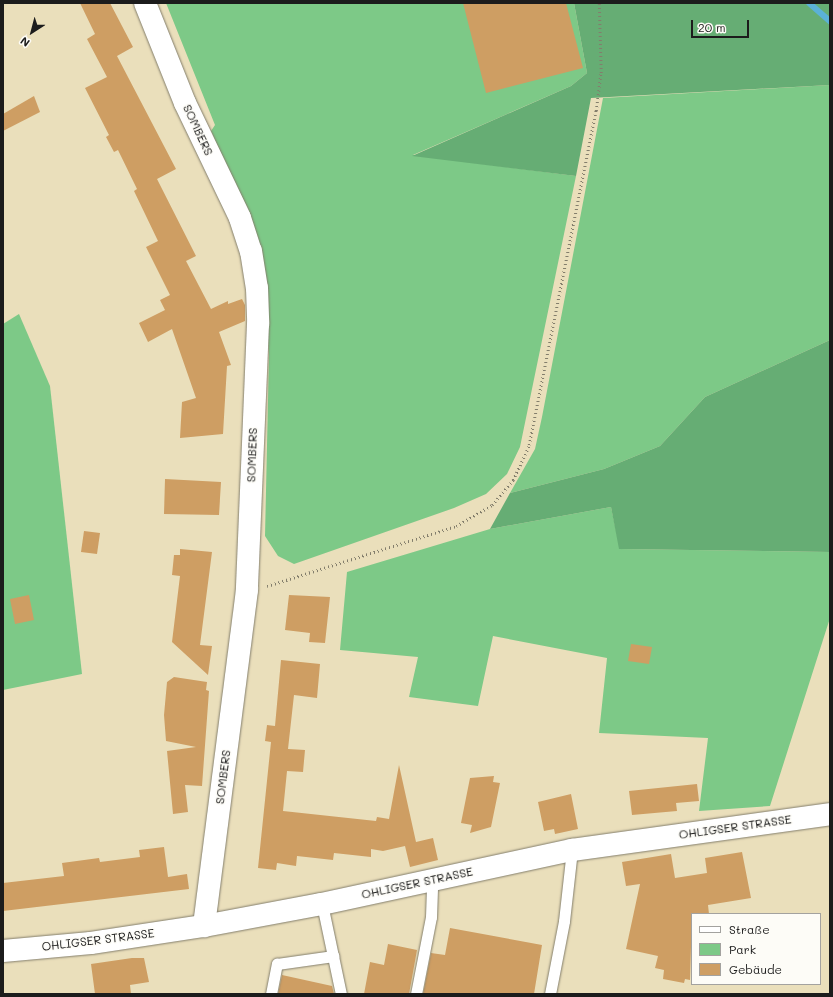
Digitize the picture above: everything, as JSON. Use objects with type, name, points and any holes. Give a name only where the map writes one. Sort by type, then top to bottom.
[{"type":"street","name":"SOMBERS","points":[[145,3],[185,103],[240,218],[251,251],[257,288],[258,324],[247,590],[204,926]]},
{"type":"street","name":"OHLIGSER STRASSE","points":[[3,951],[91,942],[204,926],[322,904],[432,879],[572,850],[830,814]]},
{"type":"lane","points":[[550,994],[564,921],[572,850]]},
{"type":"lane","points":[[416,994],[431,917],[432,879]]},
{"type":"lane","points":[[322,904],[341,994]]},
{"type":"lane","points":[[271,994],[277,964],[333,956]]},
{"type":"path","points":[[247,590],[279,584],[456,526],[492,505],[513,480],[529,445],[596,111],[601,73],[600,3]]},
{"type":"green space","points":[[166,3],[574,3],[587,73],[571,86],[413,155],[576,176],[520,447],[507,474],[486,494],[454,508],[294,564],[278,556],[265,536],[269,355],[262,253],[211,131],[215,125]]},
{"type":"green space","points":[[574,3],[830,3],[830,85],[591,98],[576,176],[412,156],[571,86],[587,73]]},
{"type":"green space","points":[[830,85],[830,340],[705,397],[660,446],[604,469],[510,493],[535,449],[603,98]]},
{"type":"green space","points":[[19,314],[50,386],[82,674],[3,690],[3,324]]},
{"type":"green space","points":[[830,340],[830,552],[619,549],[611,507],[490,529],[510,493],[604,469],[660,446],[705,397]]},
{"type":"green space","points":[[611,507],[620,549],[830,552],[830,618],[770,806],[699,811],[708,738],[599,733],[607,658],[493,636],[478,706],[409,697],[418,657],[340,650],[347,572],[490,529]]},
{"type":"building","points":[[80,3],[110,3],[133,47],[117,56],[176,169],[157,179],[196,256],[186,261],[211,309],[228,301],[228,304],[242,299],[245,305],[245,321],[219,332],[231,365],[227,366],[223,434],[180,438],[182,402],[196,398],[172,329],[148,342],[139,323],[165,310],[160,300],[170,295],[146,247],[158,241],[134,191],[137,189],[118,150],[114,152],[106,137],[109,135],[85,88],[107,77],[87,39],[95,34]]},
{"type":"building","points":[[463,3],[566,3],[583,68],[486,93]]},
{"type":"building","points":[[34,96],[40,112],[3,131],[3,114]]},
{"type":"building","points":[[165,479],[221,482],[219,515],[164,514]]},
{"type":"building","points":[[84,531],[100,533],[97,554],[81,552]]},
{"type":"building","points":[[180,549],[212,552],[200,645],[212,646],[208,675],[172,642],[180,576],[172,575],[174,555],[180,555]]},
{"type":"building","points":[[29,595],[34,620],[15,624],[10,599]]},
{"type":"building","points":[[289,595],[330,597],[325,643],[309,642],[310,633],[285,630]]},
{"type":"building","points":[[631,644],[652,647],[649,664],[628,661]]},
{"type":"building","points":[[281,660],[320,664],[317,698],[294,695],[288,749],[305,750],[303,772],[287,771],[283,811],[376,821],[377,817],[389,819],[399,765],[416,842],[433,838],[438,860],[410,867],[405,846],[383,851],[371,849],[371,857],[334,853],[333,860],[297,856],[296,866],[277,863],[276,870],[258,868],[271,742],[265,741],[267,725],[275,726]]},
{"type":"building","points":[[174,677],[207,682],[206,690],[209,691],[202,786],[185,785],[188,812],[173,814],[167,751],[196,747],[166,741],[164,715],[167,682]]},
{"type":"building","points":[[494,776],[493,782],[500,783],[491,827],[470,833],[472,825],[461,823],[470,778]]},
{"type":"building","points":[[697,784],[699,801],[676,803],[677,811],[632,815],[629,791]]},
{"type":"building","points":[[571,794],[578,829],[555,834],[554,829],[544,831],[538,802]]},
{"type":"building","points":[[164,847],[168,877],[187,874],[189,889],[3,911],[3,883],[64,876],[62,863],[99,858],[100,862],[140,857],[139,850]]},
{"type":"building","points":[[742,852],[751,898],[708,905],[709,913],[691,913],[690,980],[685,979],[684,983],[663,979],[664,970],[655,968],[658,956],[626,949],[640,884],[626,886],[622,862],[671,854],[675,878],[707,873],[705,858]]},
{"type":"building","points":[[450,928],[542,945],[534,994],[423,994],[431,953],[445,955]]},
{"type":"building","points":[[388,944],[417,950],[409,994],[364,994],[370,962],[384,965]]},
{"type":"building","points":[[132,958],[144,958],[149,982],[130,985],[131,994],[95,994],[91,964]]},
{"type":"building","points":[[282,975],[332,986],[334,994],[278,994]]},
{"type":"waterway","points":[[809,3],[830,21]]}]
